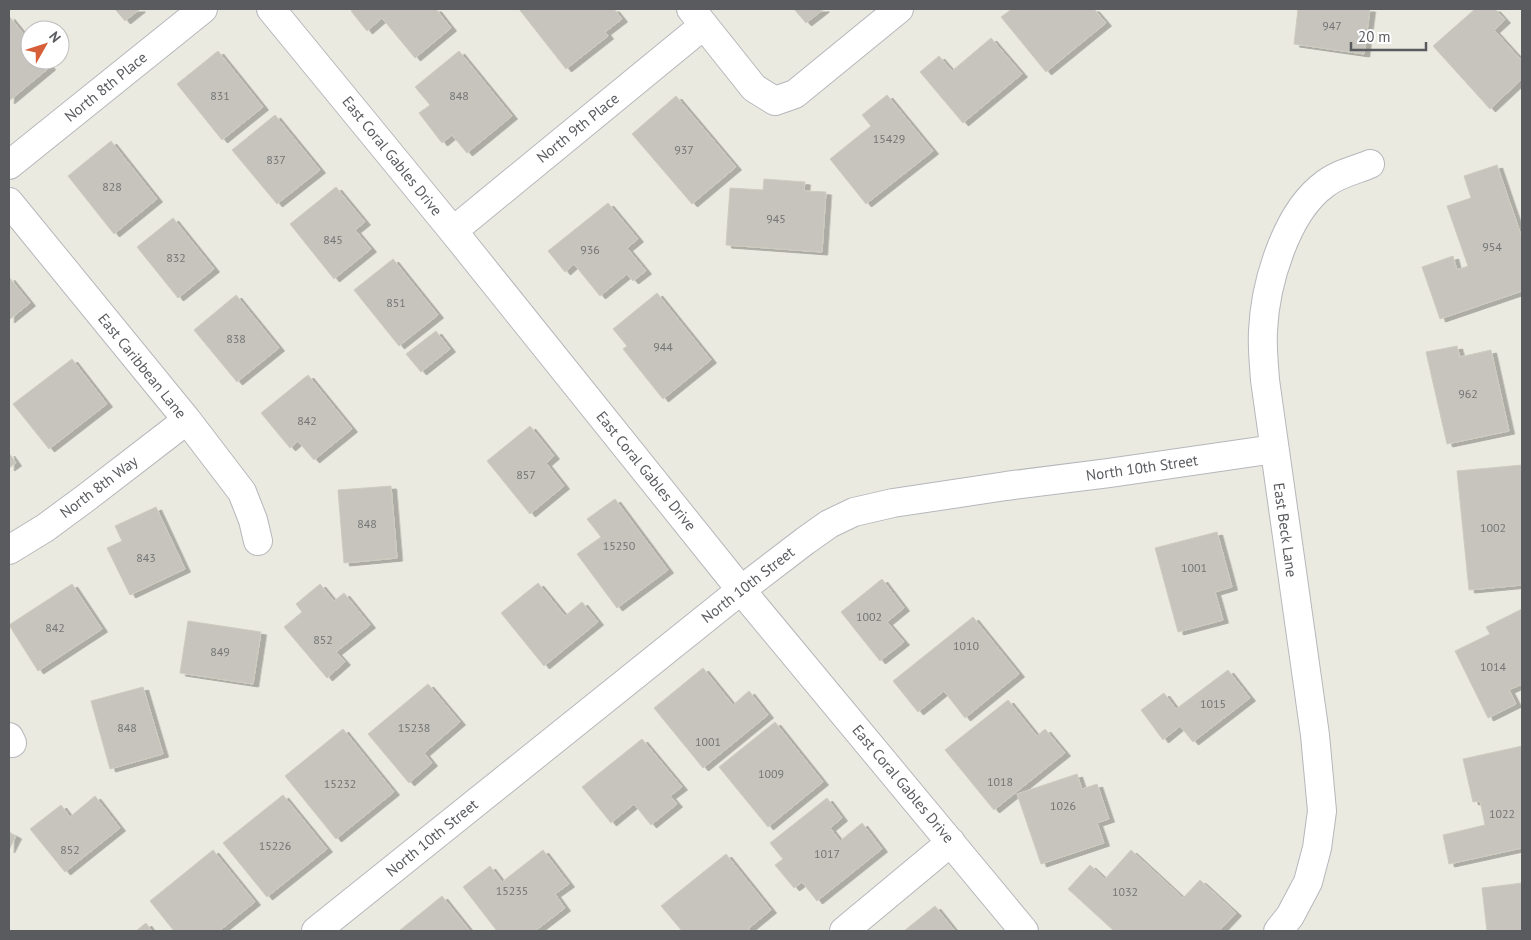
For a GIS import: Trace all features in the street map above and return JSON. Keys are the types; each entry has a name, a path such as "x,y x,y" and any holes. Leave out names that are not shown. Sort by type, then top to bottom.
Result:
{"street":[{"name":"North 8th Place","path":"9,165 203,9"},
{"name":"East Coral Gables Drive","path":"271,9 453,231 741,590 1024,931"},
{"path":"697,17 754,88 775,101 795,94 899,9"},
{"name":"North 9th Place","path":"453,231 697,17"},
{"name":"East Beck Lane","path":"1278,931 1290,916 1308,882 1318,848 1322,811 1315,736 1265,380 1262,331 1269,284 1284,239 1307,200 1325,183 1370,164"},
{"name":"East Caribbean Lane","path":"9,202 187,420 242,492 253,520 258,541"},
{"name":"North 8th Way","path":"9,550 45,528 187,420"},
{"name":"North 10th Street","path":"316,931 741,590 829,524 854,512 893,503 1274,449"},
{"path":"844,931 951,842"}],"building":[{"path":"115,9 140,9 125,21"},
{"path":"354,9 436,9 451,28 415,58 382,18 367,31 351,11"},
{"path":"519,9 614,9 622,19 605,32 608,36 566,69"},
{"path":"794,9 824,9 806,23"},
{"path":"1012,9 1094,9 1106,23 1046,72 1001,17"},
{"path":"1298,9 1370,9 1364,54 1294,44"},
{"path":"1475,9 1495,9 1505,20 1494,30 1522,61 1522,79 1490,109 1433,46"},
{"path":"9,16 20,30 20,70 46,70 9,101"},
{"path":"991,38 1022,74 963,123 920,72 939,56 952,71"},
{"path":"218,51 263,107 222,140 177,84"},
{"path":"459,51 512,116 467,153 452,135 442,143 419,113 430,105 415,87"},
{"path":"887,95 933,151 866,204 830,159 871,126 862,115"},
{"path":"676,96 736,167 692,204 632,134"},
{"path":"275,115 320,170 277,204 232,150"},
{"path":"111,141 157,199 114,234 68,176"},
{"path":"1497,165 1522,238 1522,291 1440,319 1422,267 1453,256 1457,270 1468,266 1447,206 1471,198 1464,176"},
{"path":"764,179 805,182 804,191 826,192 822,252 726,245 730,188 763,190"},
{"path":"336,187 365,222 355,230 371,249 334,279 290,224"},
{"path":"608,203 638,239 627,248 646,271 633,281 627,274 600,296 574,264 565,272 548,251"},
{"path":"173,218 214,269 178,298 137,247"},
{"path":"393,259 438,315 399,346 354,290"},
{"path":"9,277 30,303 9,320"},
{"path":"657,293 711,360 663,399 623,349 627,346 613,329"},
{"path":"236,295 279,348 237,382 194,330"},
{"path":"436,331 450,349 421,372 406,354"},
{"path":"1457,346 1460,357 1491,350 1509,431 1447,444 1426,352"},
{"path":"72,359 107,404 49,449 13,404"},
{"path":"308,375 352,429 314,460 298,441 290,448 261,413"},
{"path":"530,426 554,456 546,463 564,486 530,514 487,461"},
{"path":"9,453 16,463 9,468"},
{"path":"1522,465 1522,585 1469,590 1457,471"},
{"path":"391,486 397,558 344,563 338,490"},
{"path":"615,499 668,570 617,608 577,554 601,537 587,519"},
{"path":"156,507 185,569 130,595 107,548 122,541 115,526"},
{"path":"1217,532 1232,587 1215,592 1223,620 1178,632 1155,548"},
{"path":"882,579 904,608 887,622 904,642 880,661 841,612"},
{"path":"538,583 565,616 582,602 598,622 544,666 501,613"},
{"path":"72,584 102,629 38,671 9,625"},
{"path":"320,584 334,601 344,593 370,625 336,652 345,662 327,678 284,627 302,612 296,604"},
{"path":"1522,609 1522,684 1509,690 1516,704 1488,718 1455,651 1490,634 1486,627"},
{"path":"973,617 1019,674 965,718 944,691 918,712 893,681"},
{"path":"188,621 261,632 253,684 180,673"},
{"path":"703,668 733,705 749,691 768,715 703,768 654,708"},
{"path":"1228,670 1250,698 1193,742 1180,726 1163,740 1141,710 1164,693 1176,709"},
{"path":"428,684 460,722 424,753 432,763 409,783 368,734"},
{"path":"143,687 163,754 110,769 91,701"},
{"path":"1008,700 1037,736 1045,729 1065,753 994,810 945,750"},
{"path":"775,722 823,782 768,827 719,767"},
{"path":"343,729 394,792 336,839 285,776"},
{"path":"642,739 682,787 670,796 677,804 651,825 634,804 611,823 582,787"},
{"path":"1522,746 1522,848 1449,864 1443,835 1485,825 1480,801 1473,802 1463,759"},
{"path":"1077,774 1082,789 1097,784 1109,819 1097,823 1104,843 1041,864 1017,794"},
{"path":"283,795 327,849 267,897 223,843"},
{"path":"95,796 120,828 65,872 30,829 61,805 70,817"},
{"path":"827,798 842,818 830,828 840,841 862,823 882,849 817,901 802,882 794,888 775,865 783,859 770,843"},
{"path":"9,832 16,836 9,850"},
{"path":"213,850 255,902 219,931 174,931 150,901"},
{"path":"543,850 569,884 555,894 565,908 535,931 497,931 463,887 490,866 502,882"},
{"path":"1131,850 1183,898 1200,880 1236,913 1219,931 1114,931 1068,889 1090,865 1105,879"},
{"path":"726,854 771,910 748,929 751,931 682,931 661,906"},
{"path":"1522,883 1522,931 1487,931 1482,888"},
{"path":"442,896 470,931 399,931"},
{"path":"935,906 955,931 904,931"},
{"path":"146,923 152,931 136,931"}]}
